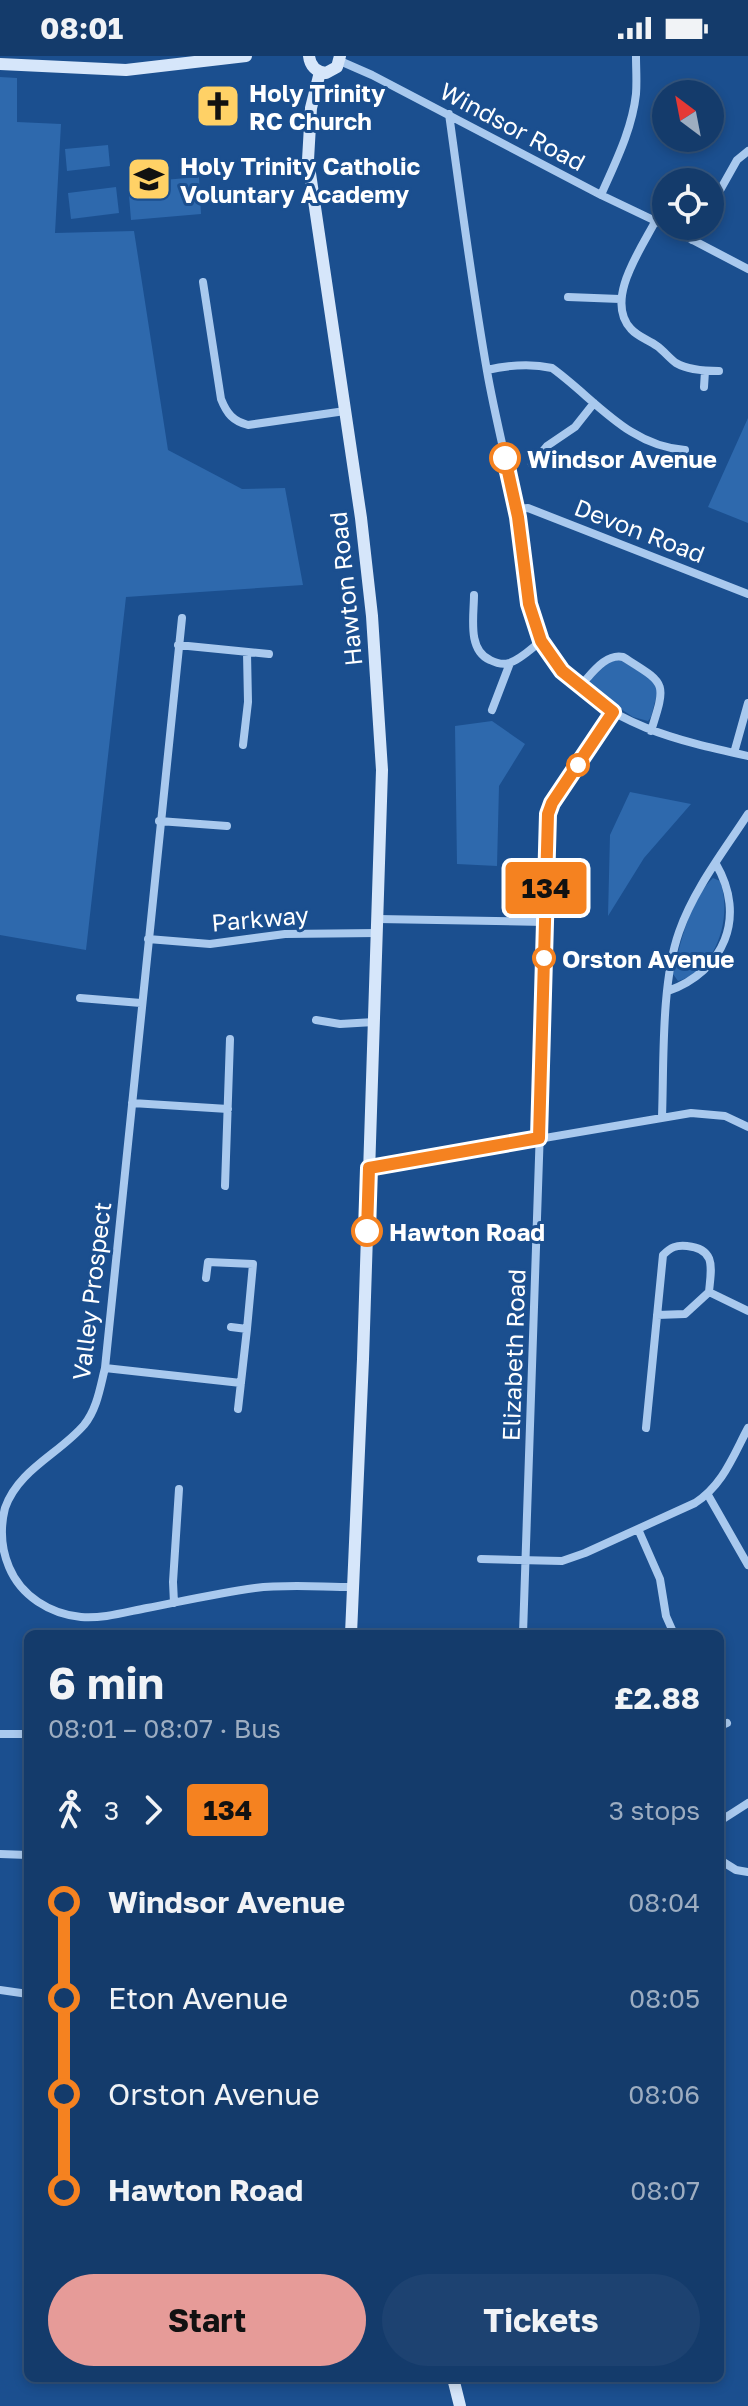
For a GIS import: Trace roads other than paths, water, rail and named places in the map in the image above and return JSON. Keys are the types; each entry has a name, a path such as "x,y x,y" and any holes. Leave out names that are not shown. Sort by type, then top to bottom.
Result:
{"street":[{"path":"0,64 126,70 246,56"},
{"path":"309,56 310,62 320,72 332,71 340,59"},
{"path":"601,195 632,116 636,94 636,56"},
{"name":"Windsor Road","path":"340,59 601,195 652,218"},
{"name":"Hawton Road","path":"320,72 311,108 308,160 368,578 382,770 351,1630"},
{"path":"449,114 487,370 516,509 529,604 541,641 562,671 613,712 651,731 748,756"},
{"path":"724,183 737,160 748,151"},
{"path":"652,228 625,281 620,299 626,323 677,363 705,371 719,371"},
{"name":"Windsor Road","path":"692,240 748,269"},
{"path":"203,282 221,399 227,413 237,422 248,425 345,411"},
{"path":"206,296 217,294"},
{"path":"568,297 620,299"},
{"path":"487,370 536,364 552,368 628,432 672,450 685,450"},
{"path":"704,387 705,371"},
{"path":"532,464 547,446 575,427 594,403"},
{"name":"Devon Road","path":"516,509 528,508 748,594"},
{"path":"474,595 474,637 478,650 486,659 500,664 510,663 541,641"},
{"name":"Valley Prospect","path":"182,618 105,1368 97,1400 86,1423 11,1492 1,1533 4,1556 12,1575 28,1596 52,1610 81,1617 122,1613 267,1587 353,1587"},
{"path":"178,645 269,654"},
{"path":"243,745 248,702 247,653"},
{"path":"579,687 608,658 623,657 660,683 661,694 651,731"},
{"path":"492,710 510,663"},
{"path":"734,753 748,703"},
{"name":"Elizabeth Road","path":"523,1630 548,814 552,803 613,712"},
{"path":"662,1117 668,991 674,949 701,887 748,814"},
{"path":"159,821 227,826"},
{"path":"668,991 689,982 708,967 719,953 727,933 729,895 726,881 716,864"},
{"path":"377,926 545,922"},
{"name":"Parkway","path":"148,939 210,944 377,926"},
{"path":"80,998 141,1003"},
{"path":"316,1020 340,1024 374,1022"},
{"path":"225,1186 230,1039"},
{"path":"132,1103 228,1109"},
{"path":"369,1168 662,1117 704,1113 725,1116 748,1127"},
{"path":"646,1428 657,1315 663,1255 676,1245 699,1247 711,1263 709,1292 685,1314 657,1315"},
{"path":"206,1278 208,1262 253,1264 238,1409"},
{"path":"709,1292 748,1311"},
{"path":"231,1327 247,1329"},
{"path":"105,1368 241,1383"},
{"path":"481,1559 562,1561 695,1503 708,1495 721,1480 748,1428"},
{"path":"174,1603 179,1489"},
{"path":"708,1495 748,1565"},
{"path":"638,1529 660,1579 666,1616 672,1630"},
{"path":"0,1734 24,1734"},
{"path":"724,1818 748,1803"},
{"path":"0,1854 24,1855"},
{"path":"724,1862 736,1870 748,1872"},
{"path":"0,1990 24,1993"},
{"path":"454,2382 460,2406"}],"place":[{"name":"Holy Trinity RC Church","path":"218,106"},
{"name":"Holy Trinity Catholic Voluntary Academy","path":"149,179"},
{"name":"Windsor Avenue","path":"505,458"},
{"name":"Orston Avenue","path":"544,958"},
{"name":"Hawton Road","path":"367,1231"}]}
